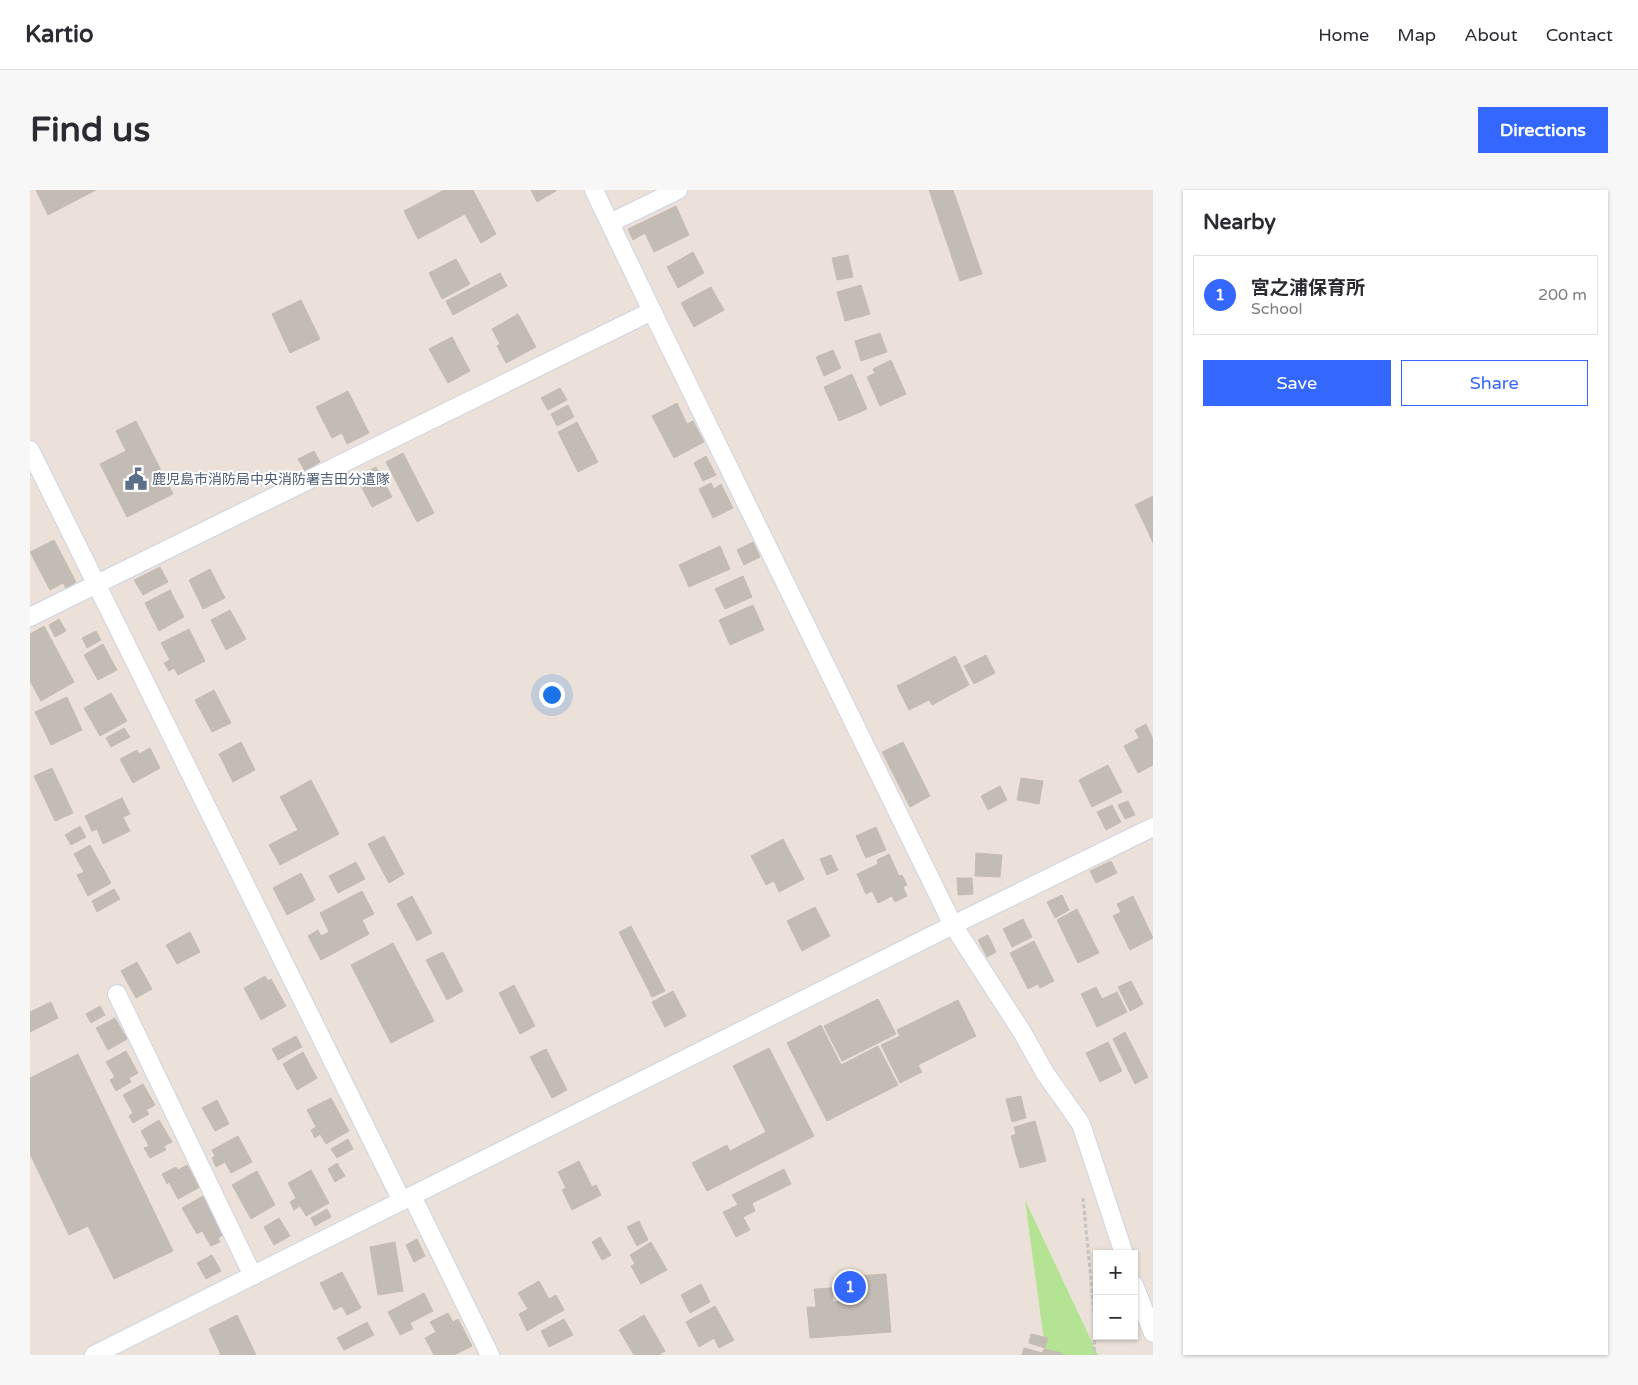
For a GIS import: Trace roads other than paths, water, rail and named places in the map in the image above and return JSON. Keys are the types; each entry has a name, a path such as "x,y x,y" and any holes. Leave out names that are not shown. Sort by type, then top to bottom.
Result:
{"street":[{"path":"594,190 953,925 1022,1032 1045,1073 1081,1124 1123,1250"},
{"path":"610,222 678,190"},
{"path":"30,617 652,311"},
{"path":"30,450 407,1199 490,1355"},
{"path":"94,1355 953,925 1153,827"},
{"path":"117,994 253,1276"},
{"path":"1138,1295 1153,1333"}],"place":[{"name":"鹿児島市消防局中央消防署吉田分遣隊","path":"136,479"},
{"name":"宮之浦保育所","path":"850,1287"}]}
